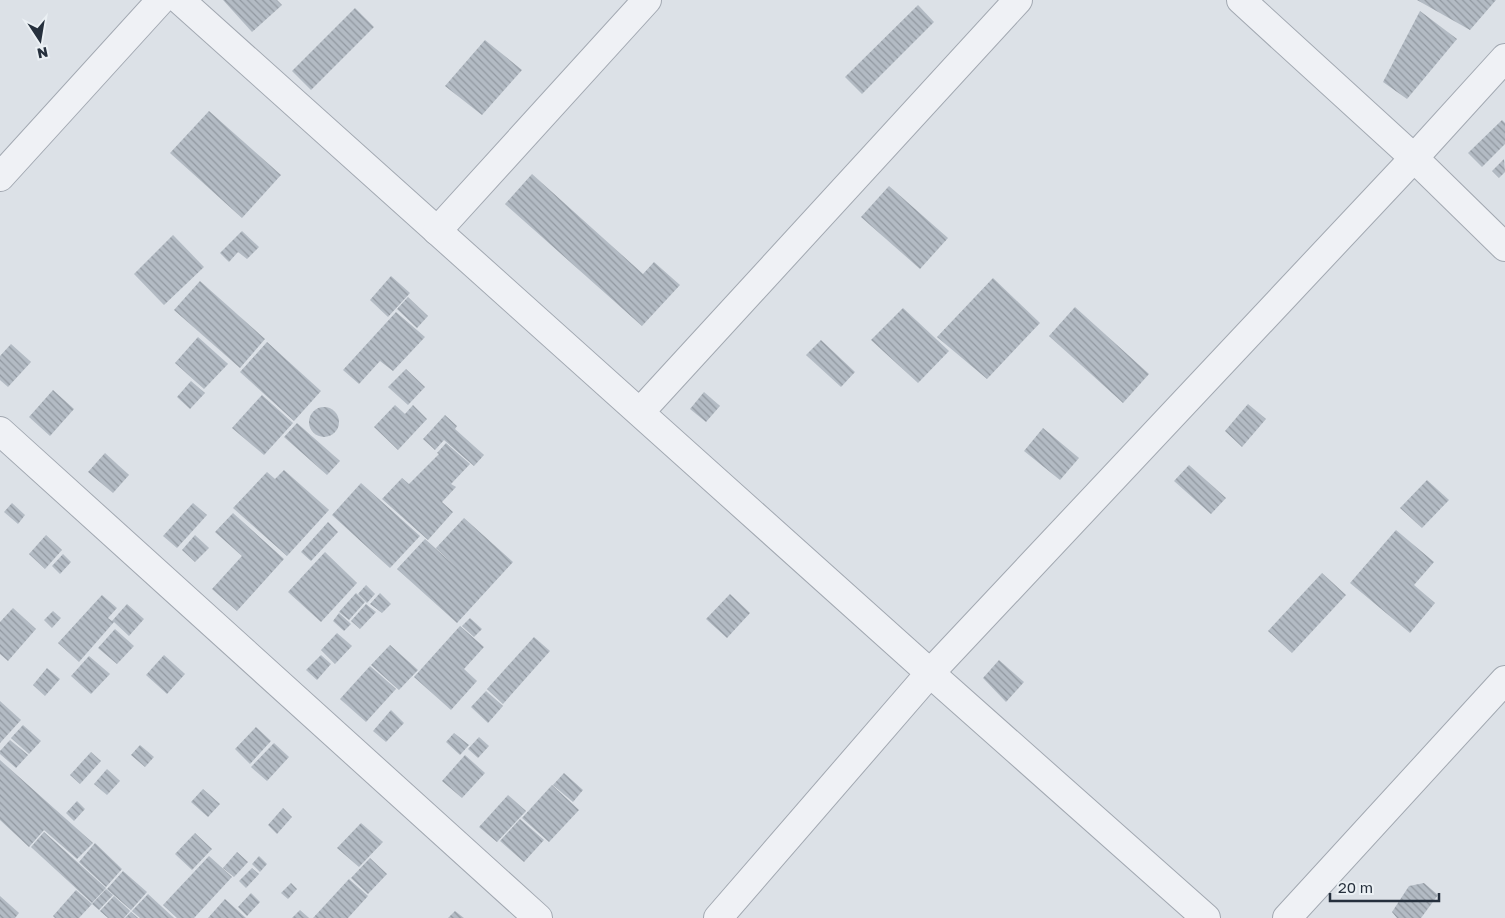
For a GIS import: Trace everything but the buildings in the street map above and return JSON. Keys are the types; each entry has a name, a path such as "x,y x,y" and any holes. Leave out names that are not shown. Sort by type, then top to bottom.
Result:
{"street":[{"path":"0,177 161,0"},
{"path":"180,0 1206,918"},
{"path":"438,231 648,0"},
{"path":"640,412 1018,0"},
{"path":"1241,0 1414,158 1505,247"},
{"path":"718,918 930,673 1414,158 1505,58"},
{"path":"0,431 538,918"},
{"path":"1287,918 1505,680"}]}
